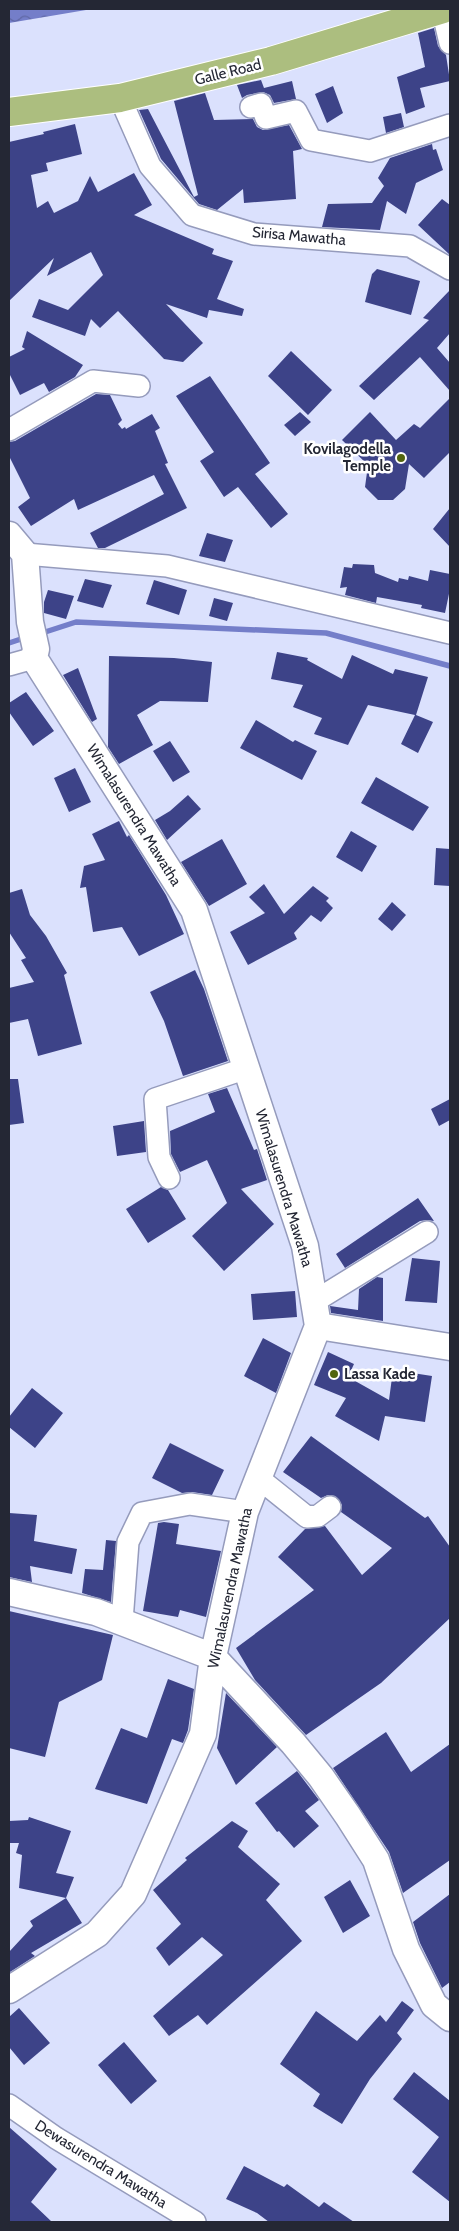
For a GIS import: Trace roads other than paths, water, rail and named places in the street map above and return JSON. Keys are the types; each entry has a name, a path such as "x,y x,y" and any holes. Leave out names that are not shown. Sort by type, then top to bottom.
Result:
{"highway":[{"name":"Galle Road","path":"9,112 120,98 271,61 443,9"}],"street":[{"path":"443,9 450,43"},
{"name":"Sirisa Mawatha","path":"120,98 150,166 192,215 254,234 410,246 450,269"},
{"path":"251,107 261,104 266,118 296,111 311,140 370,151 450,125"},
{"path":"9,430 93,381 139,386"},
{"path":"17,544 167,566 450,633"},
{"name":"Wimalasurendra Mawatha","path":"9,1990 97,1934 133,1894 203,1734 213,1656 245,1512 257,1477 318,1326 305,1246 194,910 35,653 17,544"},
{"path":"9,665 35,653"},
{"path":"169,1178 159,1157 155,1099 247,1068"},
{"path":"315,1301 427,1232"},
{"path":"318,1326 450,1347"},
{"path":"257,1477 307,1517 318,1516 330,1507"},
{"path":"122,1621 128,1542 142,1513 190,1504 245,1512"},
{"path":"9,1592 96,1612 213,1656 321,1776 348,1816 376,1860 406,1949 434,2005 450,2018"},
{"name":"Dewasurendra Mawatha","path":"9,2105 56,2138 195,2222"}],"water":[{"path":"9,9 92,9 9,23"}],"waterway":[{"path":"39,634 76,622 326,633 450,666"},
{"path":"9,643 27,637"}],"place":[{"name":"Kovilagodella Temple","path":"401,458"},
{"name":"Lassa Kade","path":"334,1374"}]}
